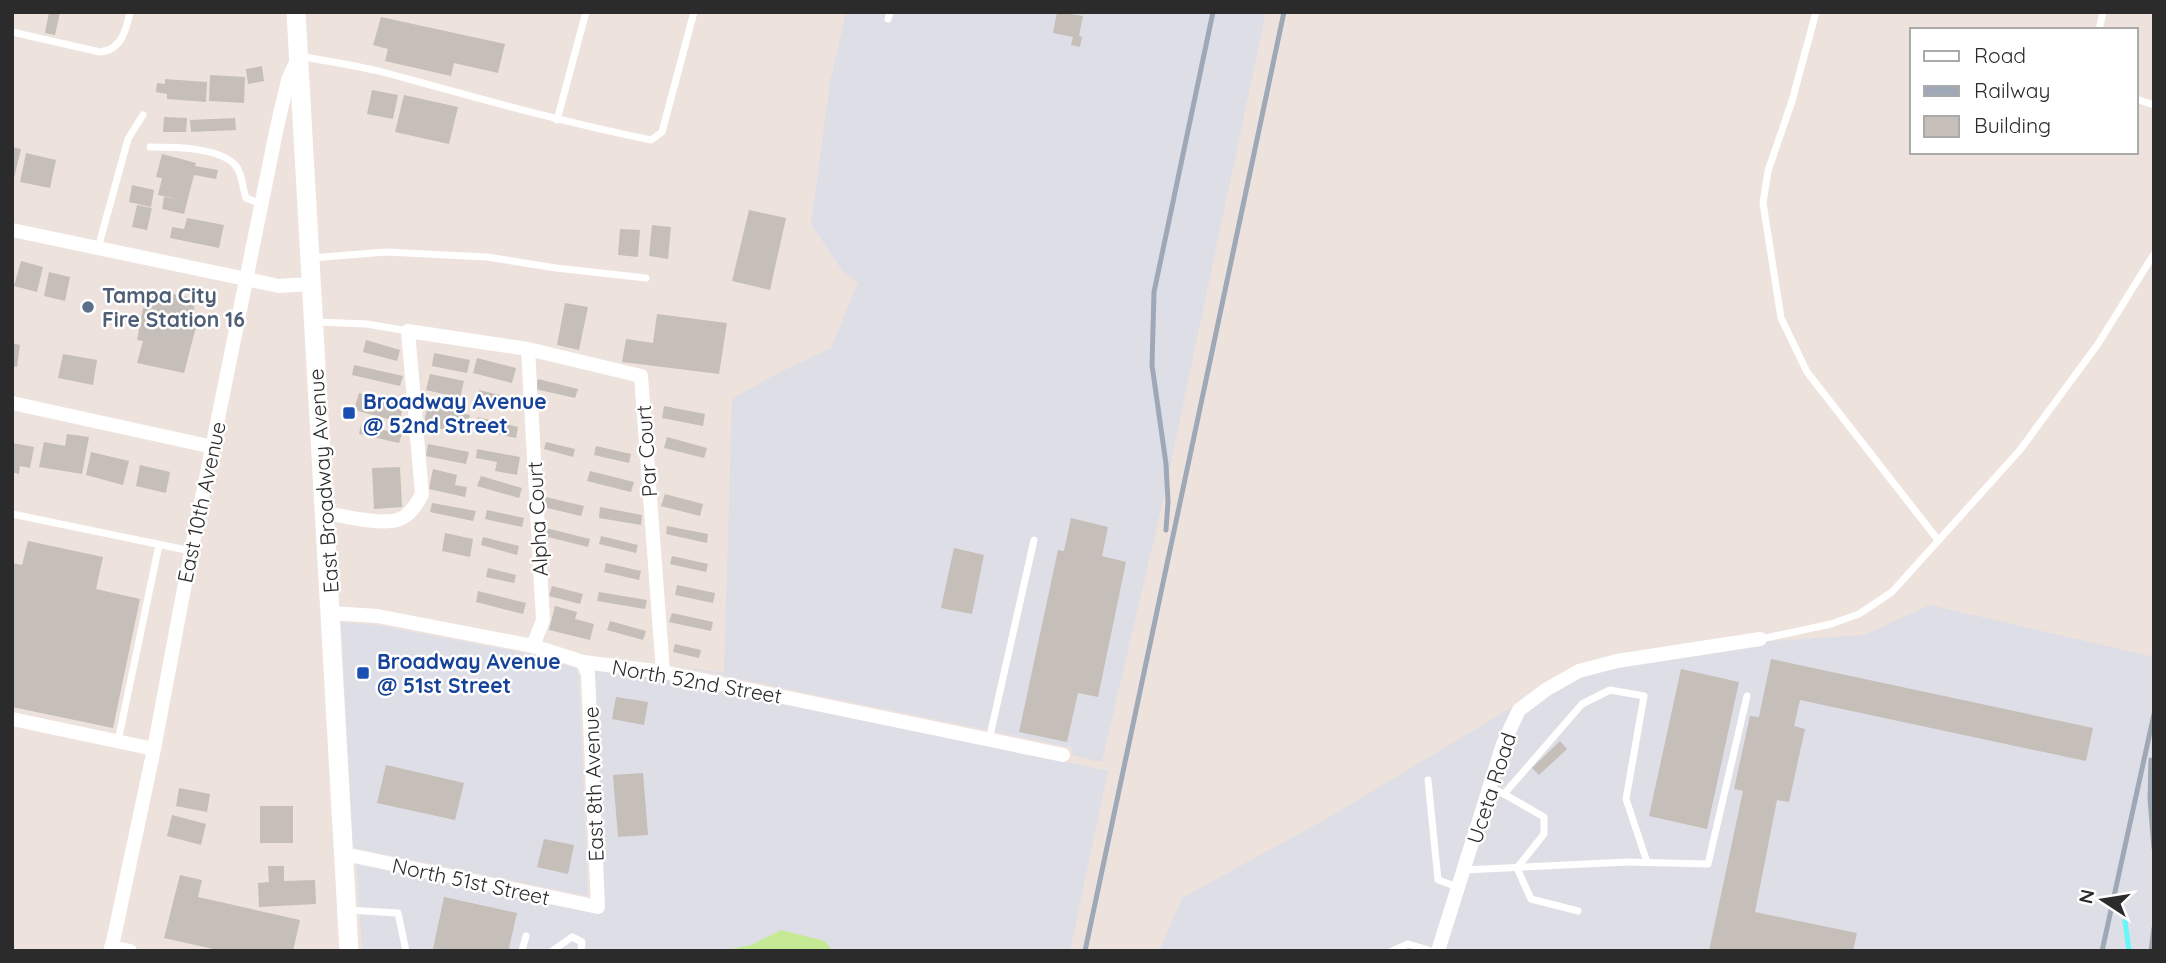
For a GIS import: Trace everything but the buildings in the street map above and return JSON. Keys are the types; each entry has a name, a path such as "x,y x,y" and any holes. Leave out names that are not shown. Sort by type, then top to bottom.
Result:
{"street":[{"name":"East Broadway Avenue","path":"296,12 349,951"},
{"name":"East 10th Avenue","path":"111,949 261,205 288,80 300,56"},
{"path":"12,230 279,286 311,284"},
{"path":"325,513 384,521 400,519 415,508 422,494 408,331"},
{"name":"Par Court","path":"408,331 528,349 641,376 663,672"},
{"name":"Alpha Court","path":"528,349 543,620 533,646"},
{"path":"12,403 213,447"},
{"name":"North 52nd Street","path":"332,613 377,616 533,646 583,662 663,672 1063,755"},
{"name":"Uceta Road","path":"1438,951 1503,744 1518,710 1579,671 1617,661 1760,639"},
{"name":"East 8th Avenue","path":"583,662 588,674 598,907"},
{"path":"12,719 153,748"},
{"name":"North 51st Street","path":"344,854 598,907"},
{"path":"111,949 130,951"}],"lane":[{"path":"12,32 100,52 109,51 124,36 130,12"},
{"path":"557,120 586,12"},
{"path":"300,56 390,74 557,120 651,140 662,132 694,12"},
{"path":"1816,12 1792,101 1768,170 1763,203 1782,318 1807,372 1938,540"},
{"path":"98,248 128,139 143,115"},
{"path":"150,147 178,147 212,153 227,159 237,167 246,198 261,205"},
{"path":"310,258 386,252 487,257 646,278"},
{"path":"1760,639 1830,624 1859,614 1892,592 2020,450 2098,344 2154,254"},
{"path":"313,322 367,324 408,331"},
{"path":"12,514 191,551"},
{"path":"989,740 1034,540"},
{"path":"118,741 159,545"},
{"path":"1504,794 1582,704 1610,690 1644,696 1626,799 1647,862"},
{"path":"1464,870 1647,862 1708,864 1747,696"},
{"path":"1428,780 1438,880 1458,887"},
{"path":"1489,788 1544,817 1544,834 1517,868"},
{"path":"1517,868 1531,899 1578,911"},
{"path":"347,910 398,913 406,951"},
{"path":"522,951 526,936"},
{"path":"552,951 572,936 582,942 581,951"},
{"path":"1392,951 1408,944 1432,951"}],"shaded area":[{"path":"846,12 1266,12 1161,509 1102,762 1072,755 1073,748 672,665 724,673 732,399 831,348 858,283 843,272 811,224 830,82"},
{"path":"1930,605 2154,657 2154,951 1159,951 1182,898 1333,815 1562,677 1684,647 1864,635"},
{"path":"341,622 376,625 530,654 576,668 579,675 588,896 353,848"},
{"path":"593,657 1108,771 1070,951 362,951 356,857 599,908"}],"green space":[{"path":"781,930 825,941 832,951 721,951 751,945"}],"waterway":[{"path":"2125,921 2129,951"}],"railway":[{"path":"1166,530 1166,464 1152,365 1154,292 1213,12"},
{"path":"1085,951 1284,12"},
{"path":"2102,951 2154,714"},
{"path":"2151,760 2150,799 2154,848"},
{"path":"2151,951 2154,928"}],"place":[{"name":"Tampa City Fire Station 16","path":"88,307"},
{"name":"Broadway Avenue @ 52nd Street","path":"349,413"},
{"name":"Broadway Avenue @ 51st Street","path":"363,673"}]}
